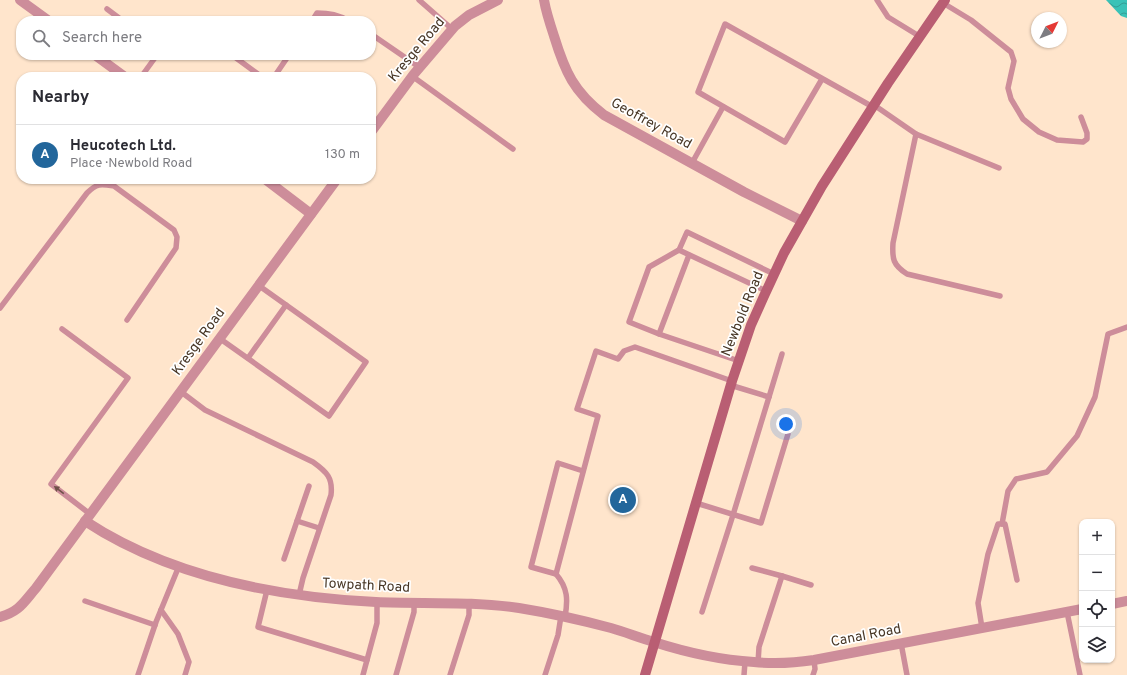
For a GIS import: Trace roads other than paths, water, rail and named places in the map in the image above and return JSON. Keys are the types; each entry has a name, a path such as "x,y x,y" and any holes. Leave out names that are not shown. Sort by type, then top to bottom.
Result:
{"main road":[{"name":"Newbold Road","path":"645,675 731,383 751,325 766,291 822,186 919,36 944,2"}],"street":[{"path":"20,0 42,16"},
{"name":"Kresge Road","path":"376,125 419,67 452,29 469,15 498,0"},
{"name":"Geoffrey Road","path":"544,0 561,59 567,72 583,96 604,115 744,192 802,221"},
{"path":"102,60 118,72"},
{"path":"271,184 311,214"},
{"name":"Kresge Road","path":"0,617 19,609 333,184"},
{"name":"Towpath Road","path":"87,518 114,539 135,550 179,566 235,583 299,595 377,602 470,603 518,608 611,628 655,643"},
{"path":"1115,603 1127,601"},
{"name":"Canal Road","path":"655,643 745,662 794,663 1079,610"}],"lane":[{"path":"419,0 452,29"},
{"path":"877,0 888,17 919,36"},
{"path":"881,6 885,0"},
{"path":"944,2 971,20 1011,52 1014,61 1008,88 1011,99 1024,119 1039,132 1057,140 1083,142 1087,139 1087,133 1081,117"},
{"path":"107,9 116,16"},
{"path":"316,16 317,14 325,13 333,13 339,16"},
{"path":"822,79 785,142 698,92 725,24 873,106 916,134 999,168"},
{"path":"376,37 419,67"},
{"path":"145,72 153,60"},
{"path":"239,60 255,72"},
{"path":"277,72 286,60"},
{"path":"412,76 513,149"},
{"path":"692,163 723,107"},
{"path":"916,134 893,243 892,253 894,262 907,274 1000,296"},
{"path":"0,308 87,193 94,187 102,184 114,186 174,230 177,237 176,248 127,320"},
{"path":"739,362 629,322 649,267 679,250 687,232 774,274"},
{"path":"679,250 766,291"},
{"path":"659,334 689,255"},
{"path":"219,338 329,416 366,362 258,285"},
{"path":"248,358 286,305"},
{"path":"1002,524 1008,491 1016,479 1047,472 1077,436 1095,397 1108,334 1127,327"},
{"path":"62,329 128,378 51,484 87,518"},
{"path":"556,574 598,416 577,410 596,351 618,359 624,351 635,347 769,398"},
{"path":"702,612 782,354"},
{"path":"180,391 205,410 313,462 326,472 332,484 332,489 303,578 299,595"},
{"path":"696,503 761,524 788,434"},
{"path":"545,675 567,607 566,593 563,583 556,574 531,567 558,463 583,471"},
{"path":"284,559 309,486"},
{"path":"297,521 320,528"},
{"path":"982,628 978,603 988,554 998,524 1002,524"},
{"path":"1002,524 1005,524 1017,580"},
{"path":"138,675 154,625 179,566"},
{"path":"752,568 811,585"},
{"path":"758,663 759,647 782,576"},
{"path":"267,590 258,628 367,660"},
{"path":"86,601 154,625"},
{"path":"363,675 377,623 377,602"},
{"path":"396,675 414,612 414,603"},
{"path":"450,675 470,615 470,603"},
{"path":"161,610 178,634 189,662 185,675"},
{"path":"1068,612 1080,675"},
{"path":"901,643 907,675"},
{"path":"813,675 815,669 814,660"},
{"path":"744,675 745,662"}],"water":[{"path":"1106,0 1127,0 1127,18 1121,16"}],"place":[{"name":"Heucotech Ltd.","path":"623,500"}]}
